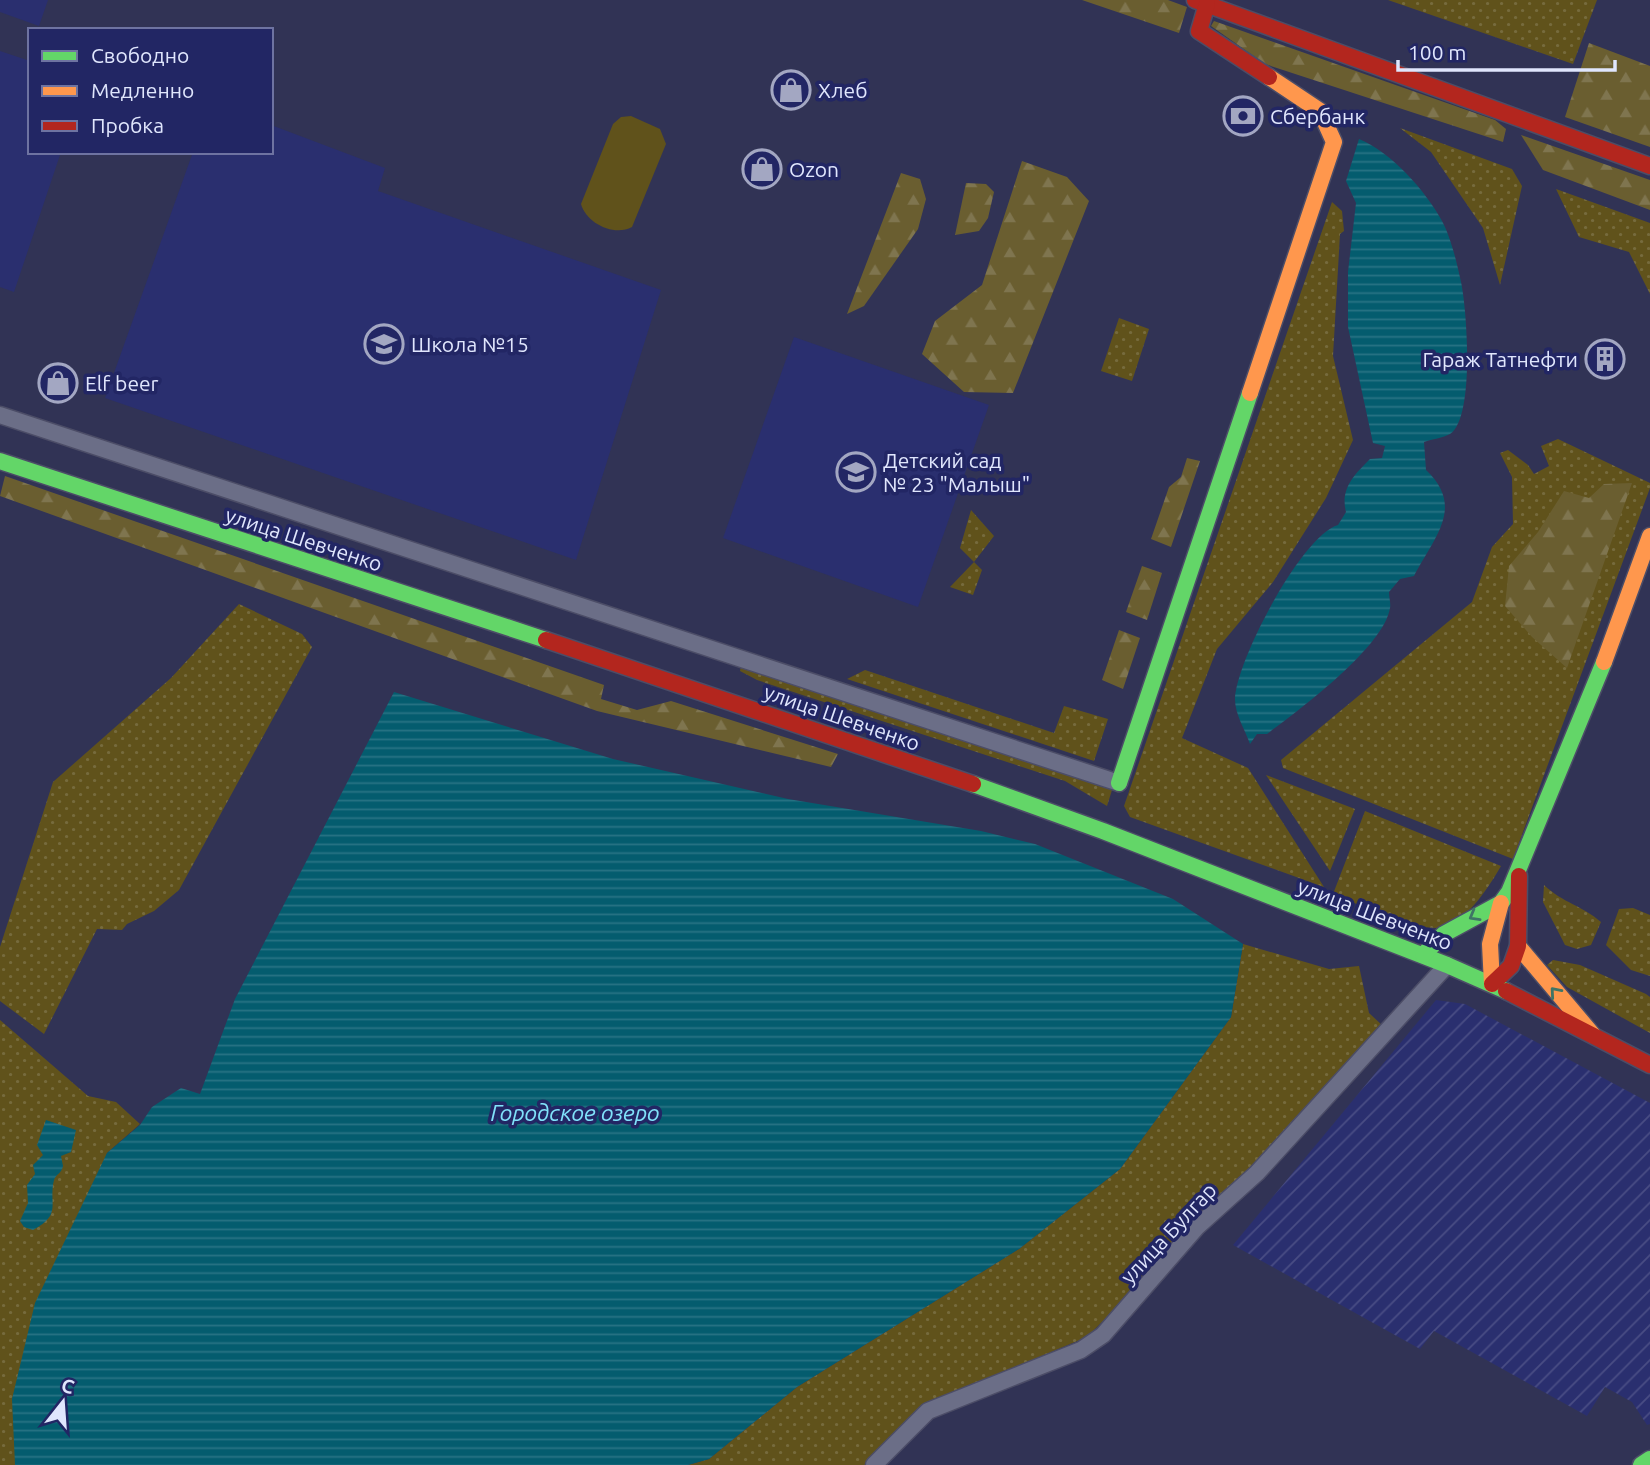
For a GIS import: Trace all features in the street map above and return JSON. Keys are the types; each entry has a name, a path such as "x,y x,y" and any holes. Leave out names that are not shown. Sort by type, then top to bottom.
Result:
{"main road":[{"path":"1119,783 1334,142 1320,111 1199,31 1201,2 1650,166"},
{"name":"улица Шевченко","path":"0,461 860,744 1103,831 1492,984 1650,1065"},
{"path":"1492,984 1490,944 1501,903 1519,873 1590,701 1650,536"},
{"path":"1492,984 1511,966 1518,946 1519,873"},
{"path":"1423,955 1444,934 1501,903"},
{"path":"1518,946 1595,1037"},
{"path":"1641,1465 1650,1459"}],"street":[{"path":"0,415 1119,783"},
{"name":"улица Булгар","path":"874,1465 928,1411 1081,1350 1103,1335 1197,1227 1257,1172 1447,965"}],"shaded area":[{"path":"0,0 48,0 39,26 0,12"},
{"path":"1388,0 1597,0 1573,64"},
{"path":"0,51 28,60 28,154 60,154 14,292 0,287"},
{"path":"631,116 660,129 666,144 632,227 625,230 609,229 589,217 581,204 613,124 621,117"},
{"name":"Школа №15","path":"273,126 385,168 378,191 661,290 576,560 105,398 192,154 273,154"},
{"path":"1400,128 1512,169 1522,186 1500,285 1483,228 1431,152"},
{"path":"1556,189 1650,223 1650,294 1629,252 1579,237"},
{"path":"1332,202 1342,211 1344,231 1340,234 1333,356 1353,440 1326,498 1273,582 1217,649 1182,738 1248,768 1324,887 1130,817 1124,806"},
{"path":"1119,318 1149,329 1132,381 1101,371"},
{"name":"Детский сад № 23 \"Малыш\"","path":"794,337 989,405 918,607 723,538"},
{"path":"1558,439 1650,483 1650,488 1513,859 1283,768 1281,760 1472,602 1492,547 1513,524 1512,477 1500,453 1508,450 1528,465 1534,474 1549,466 1541,446"},
{"path":"971,510 994,536 974,562 960,548"},
{"path":"974,562 982,570 973,595 950,587"},
{"path":"239,604 302,634 312,647 179,890 154,911 127,924 122,930 97,929 44,1034 0,1001 0,947 53,782 171,678"},
{"path":"741,666 1112,790 1107,806 1065,781 757,680 740,671"},
{"path":"865,670 1054,733 1064,706 1108,719 1094,761 847,679"},
{"path":"1266,775 1355,809 1330,871"},
{"path":"1365,811 1501,866 1471,909 1447,926 1422,927 1374,911 1333,894"},
{"path":"1544,885 1601,922 1591,945 1577,949 1565,945 1543,902"},
{"path":"1633,908 1650,915 1650,976 1631,970 1606,945 1619,909"},
{"path":"1243,944 1329,969 1359,966 1369,1013 1383,1026 1267,1157 1087,1337 929,1403 867,1465 688,1465 709,1459 797,1387 1019,1249 1120,1169 1231,1017"},
{"path":"1553,960 1580,965 1650,997 1650,1033 1567,987 1547,965"},
{"path":"1436,1000 1465,1004 1650,1103 1650,1424 1647,1425 1632,1402 1605,1387 1587,1416 1434,1331 1420,1349 1233,1245"},
{"path":"0,1020 88,1096 116,1102 140,1124 107,1153 15,1446 15,1465 0,1465"}],"green space":[{"path":"1082,0 1168,0 1187,7 1179,33"},
{"path":"1214,21 1495,120 1506,129 1503,142 1265,64 1211,26"},
{"path":"1589,43 1650,66 1650,147 1565,117"},
{"path":"1521,135 1650,180 1650,210 1543,170"},
{"path":"1022,161 1067,177 1089,201 1013,393 964,392 922,354 935,321 982,285"},
{"path":"901,173 920,179 926,199 918,229 864,306 847,314"},
{"path":"966,183 986,184 994,192 988,218 979,231 955,235"},
{"path":"1187,458 1200,461 1171,547 1151,539 1169,487 1181,477"},
{"path":"5,476 604,685 601,699 637,710 671,701 838,754 831,767 597,711 0,496"},
{"path":"1632,483 1567,668 1532,637 1505,606 1509,566 1538,532 1564,491 1589,498 1604,484"},
{"path":"1142,566 1162,573 1147,620 1126,612"},
{"path":"1119,630 1140,638 1123,689 1102,680"}],"water":[{"path":"1359,139 1395,162 1426,197 1445,228 1458,267 1467,338 1463,407 1458,424 1450,434 1424,442 1426,470 1438,484 1444,497 1445,509 1437,535 1414,576 1400,579 1389,592 1390,608 1373,641 1318,694 1267,734 1257,734 1250,744 1235,705 1238,681 1246,657 1273,601 1290,574 1323,534 1338,525 1346,512 1345,496 1350,483 1370,459 1382,458 1385,446 1373,443 1348,327 1348,272 1356,203 1346,181"},
{"name":"Городское озеро","path":"394,692 613,759 788,799 981,831 1035,844 1173,899 1243,944 1231,1017 1120,1169 1019,1249 797,1387 709,1459 688,1465 15,1465 12,1399 35,1303 107,1153 140,1125 152,1107 181,1088 200,1094 235,999"},
{"path":"46,1120 76,1130 71,1152 61,1156 63,1166 54,1180 51,1213 48,1219 33,1230 24,1227 20,1221 28,1203 27,1185 35,1174 33,1165 43,1155 37,1145"}],"traffic: fast":[{"path":"1119,783 1250,393"},
{"path":"0,461 546,640"},
{"path":"1423,955 1444,934 1501,903 1509,892 1604,662"},
{"path":"973,784 1103,831 1447,965 1506,991"},
{"path":"1641,1465 1650,1459"}],"traffic: slow":[{"path":"1250,393 1334,142 1320,111 1269,77"},
{"path":"1604,662 1650,536"},
{"path":"1492,984 1490,944 1501,903"},
{"path":"1518,946 1593,1035"}],"traffic: jam":[{"path":"1195,0 1650,166"},
{"path":"1207,4 1199,31 1269,77"},
{"path":"546,640 973,784"},
{"path":"1492,984 1511,966 1518,946 1519,876"},
{"path":"1506,991 1650,1065"}],"place":[{"name":"Хлеб","path":"791,90"},
{"name":"Сбербанк","path":"1243,116"},
{"name":"Ozon","path":"762,169"},
{"name":"Школа №15","path":"384,344"},
{"name":"Гараж Татнефти","path":"1605,359"},
{"name":"Elf beer","path":"58,383"},
{"name":"Детский сад № 23 \"Малыш\"","path":"856,472"}]}
